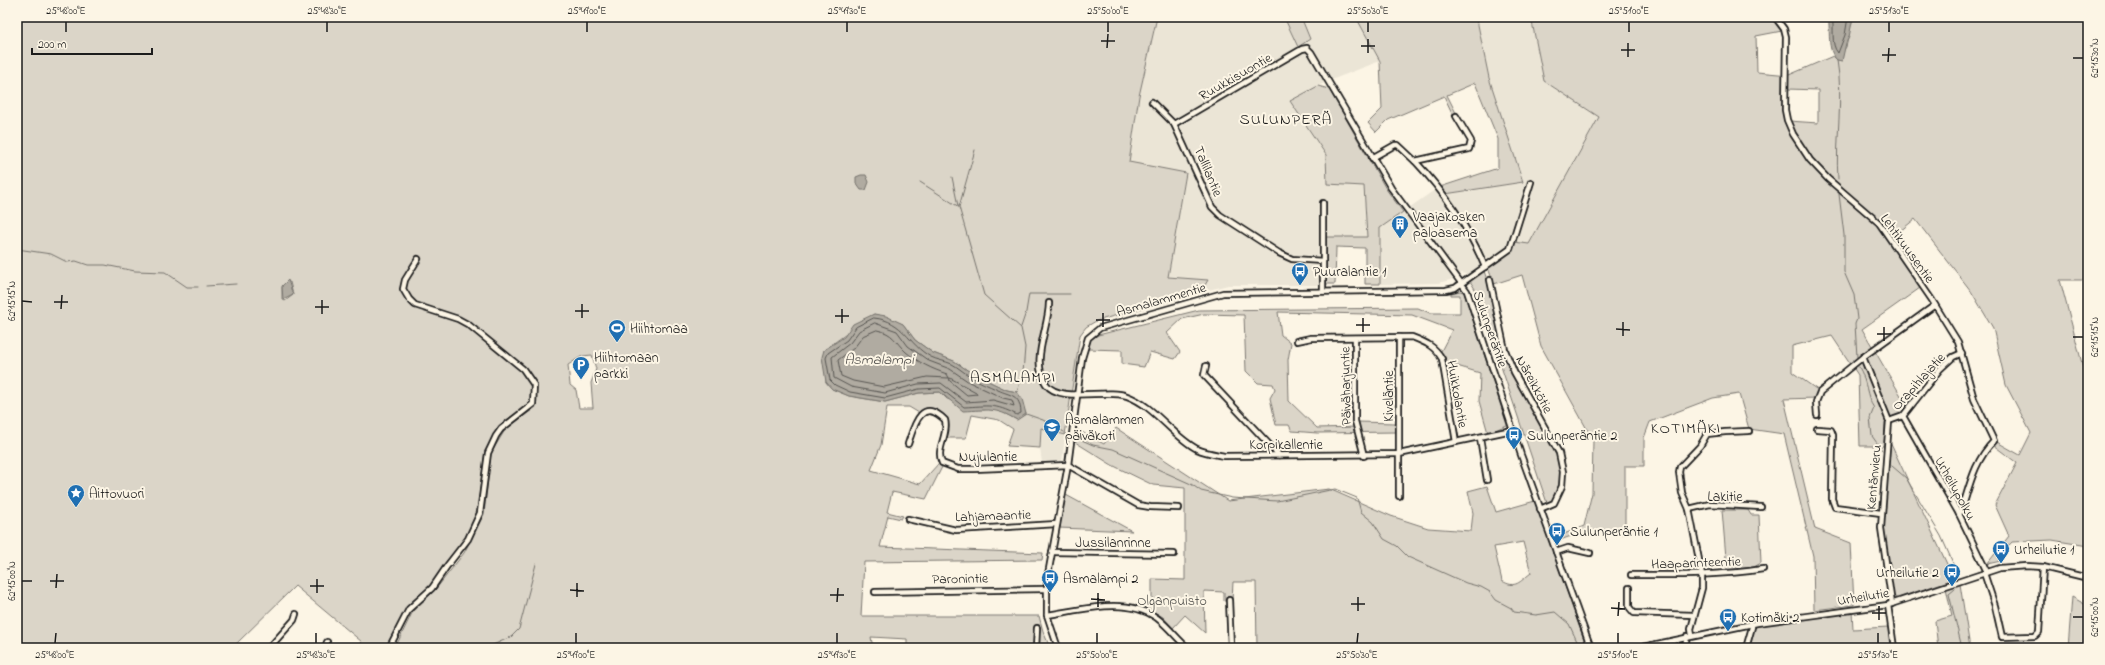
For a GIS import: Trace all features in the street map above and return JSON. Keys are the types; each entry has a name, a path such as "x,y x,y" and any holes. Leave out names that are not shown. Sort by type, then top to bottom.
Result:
{"street":[{"name":"Lehtikuusentie","path":"1776,17 1782,25 1786,37 1785,110 1787,120 1793,134 1810,160 1828,179 1879,222 1935,305 1952,332 1962,353 1974,398 1994,441 1983,455 1970,477 1962,509 1959,514"},
{"name":"Ruukkisuontie","path":"1174,124 1307,48"},
{"name":"Sulunperäntie","path":"1307,48 1311,52 1391,188 1467,291 1512,430 1591,648"},
{"name":"Tallilantie","path":"1152,102 1174,124 1212,207 1220,214 1279,253 1292,259 1323,261"},
{"path":"1415,161 1469,149 1471,141 1456,116"},
{"path":"1372,158 1395,145 1398,145 1415,161 1429,176 1453,209 1475,243 1485,267"},
{"name":"Asmalammentie","path":"1058,648 1047,615 1046,589 1068,465 1077,394 1086,344 1091,334 1100,328 1223,293 1446,290 1462,283 1510,249 1531,182"},
{"path":"1323,203 1323,291"},
{"path":"389,648 409,609 432,588 468,540 480,513 488,453 496,436 501,429 534,404 534,385 523,369 470,325 458,319 415,305 409,299 403,289 405,280 418,259"},
{"name":"Näreikkötie","path":"1490,280 1506,350 1514,372 1559,453 1562,472 1562,486 1554,503 1540,508"},
{"path":"1049,304 1040,359 1043,378 1049,376"},
{"path":"1817,415 1816,402 1820,392 1863,357 1935,305"},
{"name":"Kiveläntie","path":"1399,337 1399,496"},
{"name":"Huikkolantie","path":"1297,341 1311,338 1412,337 1427,342 1438,351 1442,359 1456,442"},
{"name":"Päiväharjuntie","path":"1355,338 1355,421 1364,456"},
{"name":"Orapihlajatie","path":"1889,421 1903,416 1909,405 1940,369 1953,357 1962,353"},
{"name":"Kentänvieru","path":"1863,357 1889,421 1881,513 1882,545 1894,648"},
{"path":"1206,366 1204,375 1279,455"},
{"name":"Korpikallentie","path":"1043,378 1050,389 1077,394 1110,393 1125,395 1139,401 1196,449 1209,454 1224,456 1364,456 1399,454 1512,430"},
{"name":"Nujulantie","path":"908,444 917,417 921,414 929,412 938,414 945,420 946,431 940,454 942,463 946,466 958,469 974,469 1068,465"},
{"name":"Urheilupolku","path":"1903,416 1959,514 1986,572 2002,637 2035,636 2039,632 2043,567"},
{"path":"1817,429 1831,430 1833,434 1832,499 1835,507 1881,513"},
{"path":"1685,648 1690,636 1694,615 1702,588 1702,576 1689,509 1682,494 1679,480 1680,467 1700,446 1706,434 1749,432"},
{"path":"1480,438 1487,480"},
{"path":"1068,465 1138,505 1179,508"},
{"name":"Lakitie","path":"1689,509 1710,504 1761,508"},
{"name":"Lahjamaantie","path":"908,519 956,530 1057,524"},
{"path":"1556,552 1568,548 1590,553"},
{"name":"Jussilanrinne","path":"1052,552 1174,554"},
{"name":"Urheilutie","path":"1638,648 1751,624 1890,604 1986,572 2012,566 2043,567 2065,570 2088,578"},
{"name":"Haaparinteentie","path":"1631,574 1702,576 1732,574 1762,569"},
{"path":"1629,588 1629,607 1634,613 1694,615"},
{"name":"Paronintie","path":"875,592 1046,589"},
{"path":"1229,600 1231,648"},
{"path":"1047,615 1099,607 1132,607 1157,618 1188,648"},
{"path":"269,648 294,620 296,614"},
{"path":"1746,648 1752,627 1751,624"},
{"path":"1036,648 1037,628"},
{"path":"325,648 327,642"}],"shaded area":[{"path":"1157,17 1284,17 1298,47 1310,39 1301,17 1356,17 1380,61 1326,82 1290,101 1326,156 1327,184 1364,186 1367,238 1321,238 1320,285 1228,285 1186,296 1205,285 1208,280 1168,277 1186,173 1129,163 1139,96"},
{"path":"1493,17 1531,17 1544,81 1599,117 1529,245 1514,242 1469,275 1462,273 1450,280 1438,283 1380,284 1380,228 1436,189 1445,194 1523,182 1489,78 1477,20"},
{"name":"Asmalammen päiväkoti","path":"1041,428 1065,435 1062,462 1042,463 1040,448"}],"green space":[{"path":"17,17 1157,17 1139,96 1129,162 1186,173 1168,277 1208,280 1205,285 1186,296 1096,321 1086,327 1080,335 1065,435 1041,428 1040,448 1007,446 1013,429 999,420 972,415 966,438 945,438 947,420 945,415 929,410 919,413 909,407 887,407 881,445 871,470 920,484 939,463 942,467 926,499 892,492 887,512 903,516 901,519 888,516 880,547 1043,553 1042,560 864,562 861,616 1039,616 1050,648 907,648 907,639 871,637 873,648 395,648 413,611 436,589 464,553 484,514 491,453 505,430 536,407 529,403 499,425 485,451 477,512 466,537 445,563 431,585 410,603 385,648 357,648 362,642 295,586 232,648 17,648","holes":["290,282 293,295 285,301 282,299 282,287","874,314 903,324 915,340 933,353 954,361 973,374 1007,390 1017,392 1017,420 993,409 983,410 947,399 940,392 919,393 885,402 849,396 832,389 826,382 824,350","592,355 596,369 591,383 593,408 579,408 576,390 570,385 568,365 582,356"]},
{"path":"1284,17 1301,17 1310,39 1298,47"},
{"path":"1356,17 1493,17 1477,20 1489,78 1523,182 1445,194 1440,187 1498,168 1498,139 1475,83 1447,95 1456,113 1453,115 1444,96 1388,120 1376,132 1368,123 1382,109 1380,61"},
{"path":"1531,17 1776,17 1787,30 1756,36 1757,72 1789,75 1833,56 1837,60 1846,47 1853,17 2088,17 2088,280 2060,280 2088,386 2088,546 2052,540 2012,542 2000,555 2001,561 1987,564 2009,536 1995,505 2017,463 1993,445 1997,442 2020,455 2031,433 2006,385 1993,328 1971,291 1915,219 1889,240 1920,288 1862,329 1907,406 1902,415 1885,422 1884,446 1860,446 1858,375 1832,336 1792,346 1792,372 1819,391 1816,398 1784,399 1815,529 1851,543 1854,605 1814,610 1813,556 1784,434 1749,429 1739,394 1713,398 1650,422 1644,438 1644,466 1625,466 1625,534 1588,530 1560,540 1559,536 1584,526 1592,493 1593,440 1541,346 1522,275 1494,284 1488,268 1512,250 1514,242 1529,244 1599,117 1544,81","holes":["1788,89 1818,90 1818,123 1789,121 1787,109"]},
{"path":"1318,86 1329,89 1386,189 1403,212 1380,228 1380,284 1365,284 1365,248 1336,247 1335,284 1325,284 1325,237 1367,237 1364,186 1327,184 1326,155 1290,101"},
{"path":"1484,271 1491,292 1503,351 1557,454 1561,482 1560,489 1553,500 1547,503 1475,289 1470,281"},
{"path":"1460,291 1464,292 1507,425 1488,433 1479,401 1480,373 1444,362 1440,353 1452,330 1412,315 1278,312 1281,335 1291,343 1288,360 1289,401 1317,428 1358,427 1358,422 1395,423 1396,432 1317,433 1292,431 1289,425 1276,425 1270,398 1275,389 1273,384 1258,383 1246,371 1244,315 1204,314 1182,319 1167,333 1180,352 1175,359 1150,352 1144,367 1122,364 1122,350 1088,349 1090,340 1098,335 1199,310 1418,308 1430,313 1460,313 1460,295 1451,295 1451,293"},
{"name":"Olganpuisto","path":"1116,428 1228,501 1329,489 1391,516 1428,528 1471,531 1473,513 1468,491 1487,486 1496,512 1535,501 1587,648 1257,648 1256,582 1233,582 1232,601 1224,601 1224,592 1204,591 1205,633 1185,615 1173,628 1163,617 1152,611 1152,579 1185,580 1185,488 1153,485 1112,465 1075,442 1076,429 1104,444","holes":["1523,542 1531,573 1520,582 1514,584 1502,581 1494,547"]},
{"path":"1889,440 1954,579 1897,598 1893,596 1883,528"},
{"path":"1066,495 1132,531 1059,528"},
{"path":"1722,510 1748,510 1751,515 1759,515 1761,563 1754,567 1727,570"},
{"path":"1960,584 1970,648 1938,648 1935,621 1952,616 1946,588"},
{"path":"2072,597 2088,606 2088,648 2068,648"},
{"path":"1852,611 1853,629 1888,627 1891,648 1749,648 1754,624"}],"water":[{"path":"1828,17 1853,17 1842,61 1837,60 1831,51"},
{"path":"866,175 869,182 866,190 861,190 856,183 856,177"},
{"path":"288,280 293,295 283,300 282,286"},
{"name":"Asmalampi","path":"874,314 886,316 903,324 915,340 933,353 954,361 973,374 1007,390 1017,392 1022,399 1026,414 1017,420 1003,413 991,410 963,411 940,392 919,393 885,402 849,396 832,389 826,382 822,357 824,350 844,337 853,324"}],"waterway":[{"path":"1837,60 1840,89 1837,164 1838,179"},
{"path":"959,207 975,150"},
{"path":"952,177 958,206"},
{"path":"920,182 959,207 984,295 1021,328 1025,347 1023,373 1017,392"},
{"path":"1839,194 1844,235 1844,272 1854,295 1857,319 1855,324 1857,357"},
{"path":"17,249 51,254 67,262 76,261 88,265 105,265 135,271 165,272 187,287 198,287"},
{"path":"206,286 236,284"},
{"path":"1021,327 1026,312 1029,294 1070,294"},
{"path":"1859,367 1864,377 1869,399 1874,408 1870,418 1872,436 1882,450"},
{"path":"1026,414 1043,420 1064,432"},
{"path":"1075,437 1093,445 1113,449 1191,484 1201,491 1232,498 1277,501 1335,489 1357,498 1361,512 1373,522 1384,539 1397,546 1408,557 1466,583 1481,587 1490,592 1496,600 1511,608 1514,612 1536,615 1555,612 1569,624 1580,648"},
{"path":"1892,466 1906,478 1941,536 1953,563 1953,574"},
{"path":"486,648 511,637 519,629 536,564"},
{"path":"1955,589 1949,594 1962,648"}],"place":[{"name":"Vaajakosken paloasema","path":"1400,239"},
{"name":"Puuralantie 1","path":"1300,286"},
{"name":"Hiihtomaa","path":"617,343"},
{"name":"Hiihtomaan parkki","path":"581,380"},
{"name":"Asmalammen päiväkoti","path":"1052,442"},
{"name":"Sulunperäntie 2","path":"1514,450"},
{"name":"Aittovuori","path":"76,508"},
{"name":"Sulunperäntie 1","path":"1557,546"},
{"name":"Urheilutie 1","path":"2001,564"},
{"name":"Urheilutie 2","path":"1952,587"},
{"name":"Asmalampi 2","path":"1050,593"},
{"name":"Kotimäki 2","path":"1728,632"}],"district":[{"name":"SULUNPERÄ","path":"1286,118"},
{"name":"ASMALAMPI","path":"1013,376"},
{"name":"KOTIMÄKI","path":"1686,427"}]}
